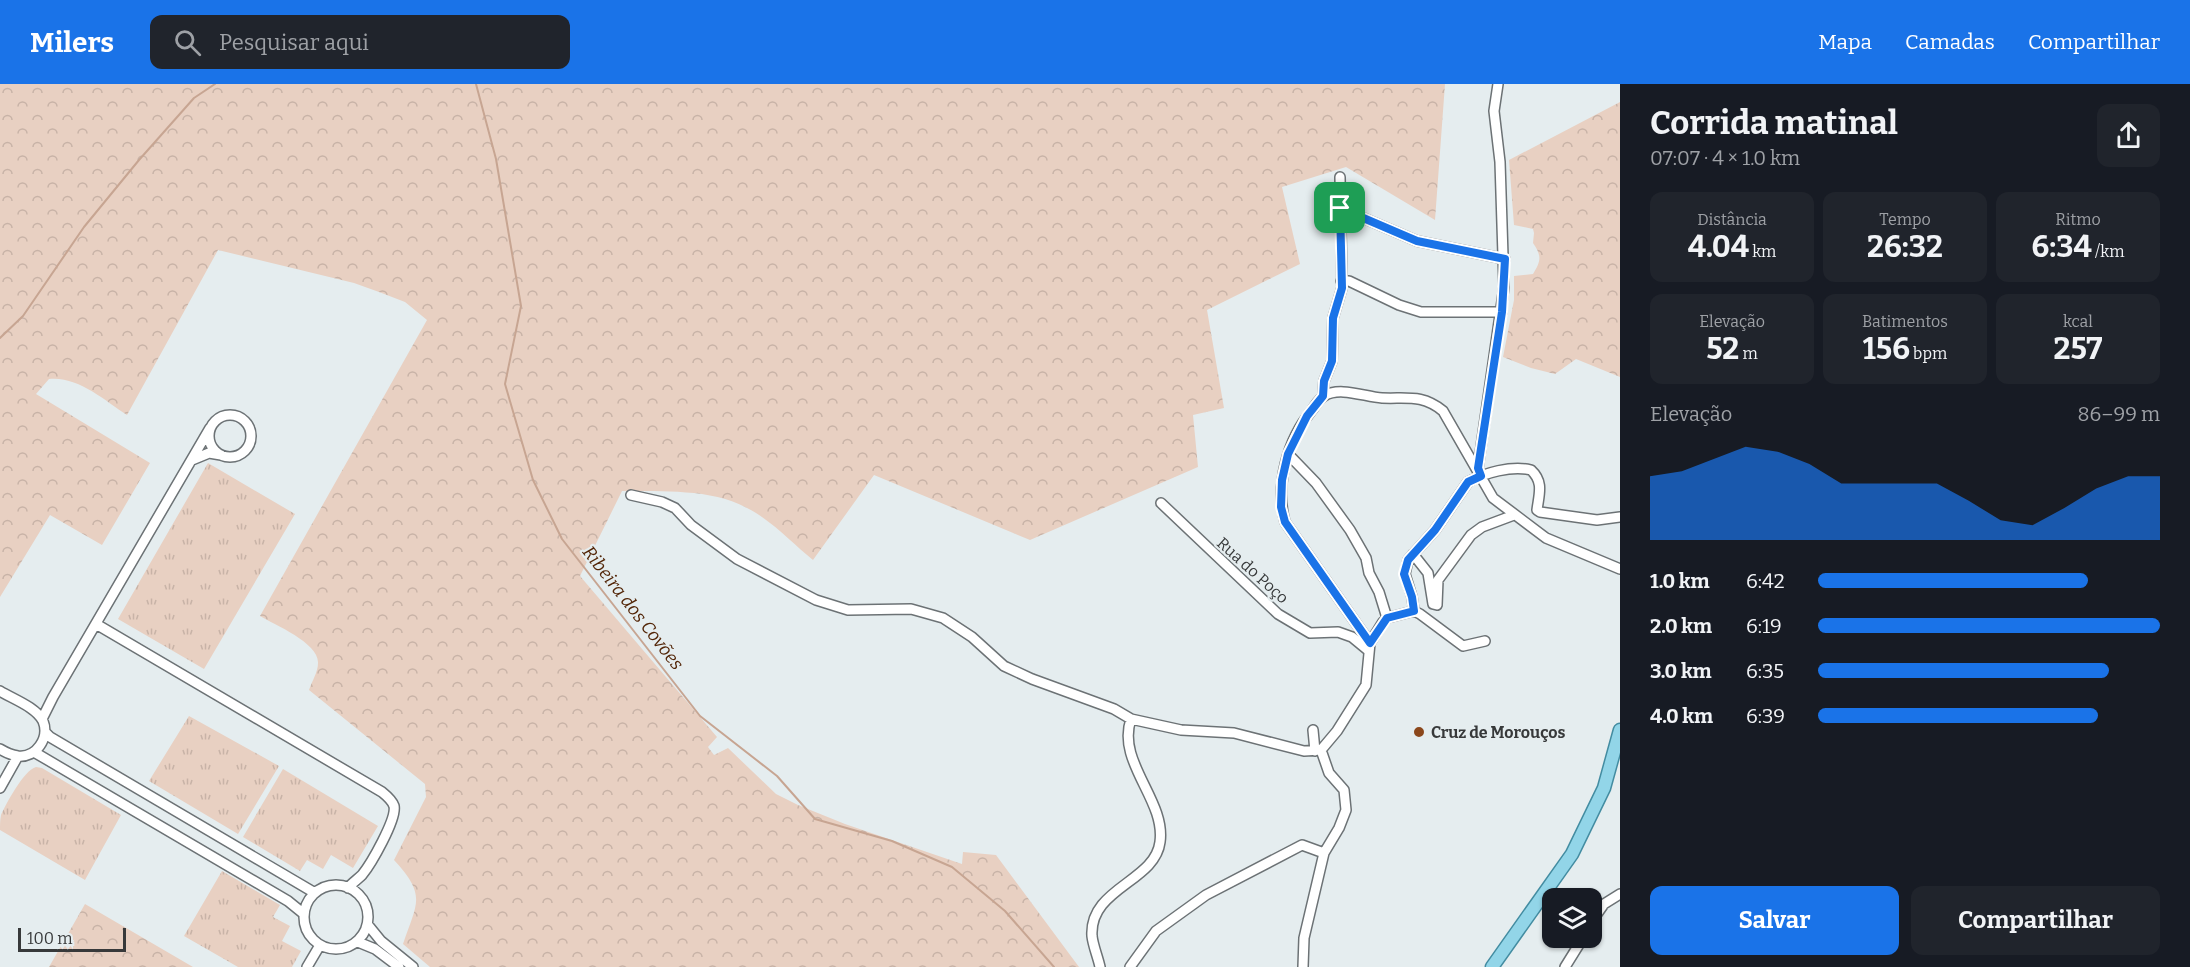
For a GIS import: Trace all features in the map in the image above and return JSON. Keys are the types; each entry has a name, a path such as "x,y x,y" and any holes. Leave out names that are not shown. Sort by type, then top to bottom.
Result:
{"main road":[{"path":"1492,967 1572,854 1604,788 1620,730"}],"street":[{"path":"1480,472 1502,312 1505,259 1500,162 1494,111 1498,84"},
{"path":"1340,177 1341,294 1333,318 1332,361 1324,381 1323,396 1307,416 1288,454 1282,480 1281,507 1285,522 1369,647"},
{"path":"1340,208 1417,241 1505,259"},
{"path":"1341,281 1348,281 1399,305 1421,312 1502,312"},
{"path":"1323,396 1338,392 1381,398 1414,398 1432,402 1443,411 1493,498 1546,538 1620,569"},
{"path":"42,719 52,697 210,428 219,417 227,414 244,419 249,425 251,440 249,447 242,454 236,457 209,453 192,460"},
{"path":"210,428 210,443 221,455"},
{"path":"1288,454 1316,483 1350,530 1366,558 1369,573 1379,592 1387,618"},
{"path":"1414,611 1404,574 1408,560 1435,530 1468,482 1480,472 1531,470 1536,474 1540,484 1537,510 1540,512 1597,520 1620,517"},
{"path":"631,495 662,502 675,508 691,525 737,560 816,600 848,610 911,609 943,618 972,637 1004,666 1131,719 1181,729 1234,733 1285,747 1318,750"},
{"name":"Rua do Poço","path":"1161,503 1278,614 1310,633 1338,632 1369,647"},
{"path":"1413,554 1428,573 1433,604 1437,605 1438,580 1471,535 1482,527 1514,515"},
{"path":"1318,750 1337,731 1366,685 1369,647 1387,618 1414,611 1463,646 1485,641"},
{"path":"96,624 382,792 391,800 394,807 391,826 363,874 348,888"},
{"path":"0,692 31,708 42,719 45,732 44,740 34,752 18,756 0,749"},
{"path":"31,708 52,697"},
{"path":"1100,967 1092,936 1095,917 1106,900 1154,860 1160,844 1160,826 1129,746 1127,730 1131,719"},
{"path":"1303,967 1304,938 1324,853 1339,828 1346,810 1344,790 1329,772 1318,750 1313,730"},
{"path":"45,732 315,893"},
{"path":"34,752 288,901 304,914"},
{"path":"0,788 18,756"},
{"path":"1130,967 1156,931 1206,895 1302,845 1324,853"},
{"path":"359,895 363,874"},
{"path":"331,886 348,888 359,895 366,904 368,925 358,942 348,947 337,950 320,945 309,935 304,925 306,906 315,893 331,886"},
{"path":"1602,907 1619,894"},
{"path":"368,925 381,940 413,967"},
{"path":"358,942 375,949 399,967"},
{"path":"307,967 320,945"},
{"path":"1565,967 1577,948"}],"green space":[{"path":"0,84 1445,84 1435,220 1346,167 1282,187 1300,264 1207,310 1224,408 1193,415 1198,467 1030,540 874,475 813,560 764,519 733,502 686,492 622,491 580,576 717,737 708,747 714,755 728,748 776,794 845,824 962,864 963,852 996,855 1079,967 430,967 403,944 416,900 411,882 394,860 426,797 425,784 309,690 318,663 311,648 260,616 427,320 405,302 354,283 218,250 127,415 90,390 70,381 49,379 36,394 150,463 102,545 50,515 0,597"},
{"path":"1620,102 1620,377 1576,359 1555,374 1503,357 1514,300 1514,276 1533,274 1538,266 1539,258 1533,243 1533,229 1514,225 1509,160"},
{"path":"208,463 295,514 204,669 118,619"},
{"path":"189,716 279,766 238,834 149,781"},
{"path":"36,767 42,768 121,815 85,880 0,830 1,815 11,796 26,774"},
{"path":"283,769 378,826 353,868 331,855 323,869 307,860 300,871 243,837"},
{"path":"222,871 280,905 273,917 290,926 282,941 301,951 292,967 238,967 184,936"},
{"path":"85,904 193,967 49,967"}],"waterway":[{"path":"0,338 23,316 84,227 139,160 194,98 215,84"},
{"name":"Ribeira dos Covões","path":"476,84 496,159 521,306 505,384 533,480 562,539 700,716 777,776 815,819 892,841 952,867 1005,911 1054,967"}],"place":[{"name":"Cruz de Morouços","path":"1419,732"}],"route":[{"path":"1340,208 1417,241 1505,259 1502,312 1478,468 1481,476 1468,482 1435,530 1408,560 1404,574 1414,611 1387,618 1370,643 1285,522 1281,507 1282,480 1288,454 1307,416 1323,396 1324,381 1332,361 1333,318 1342,288 1340,208"}]}
